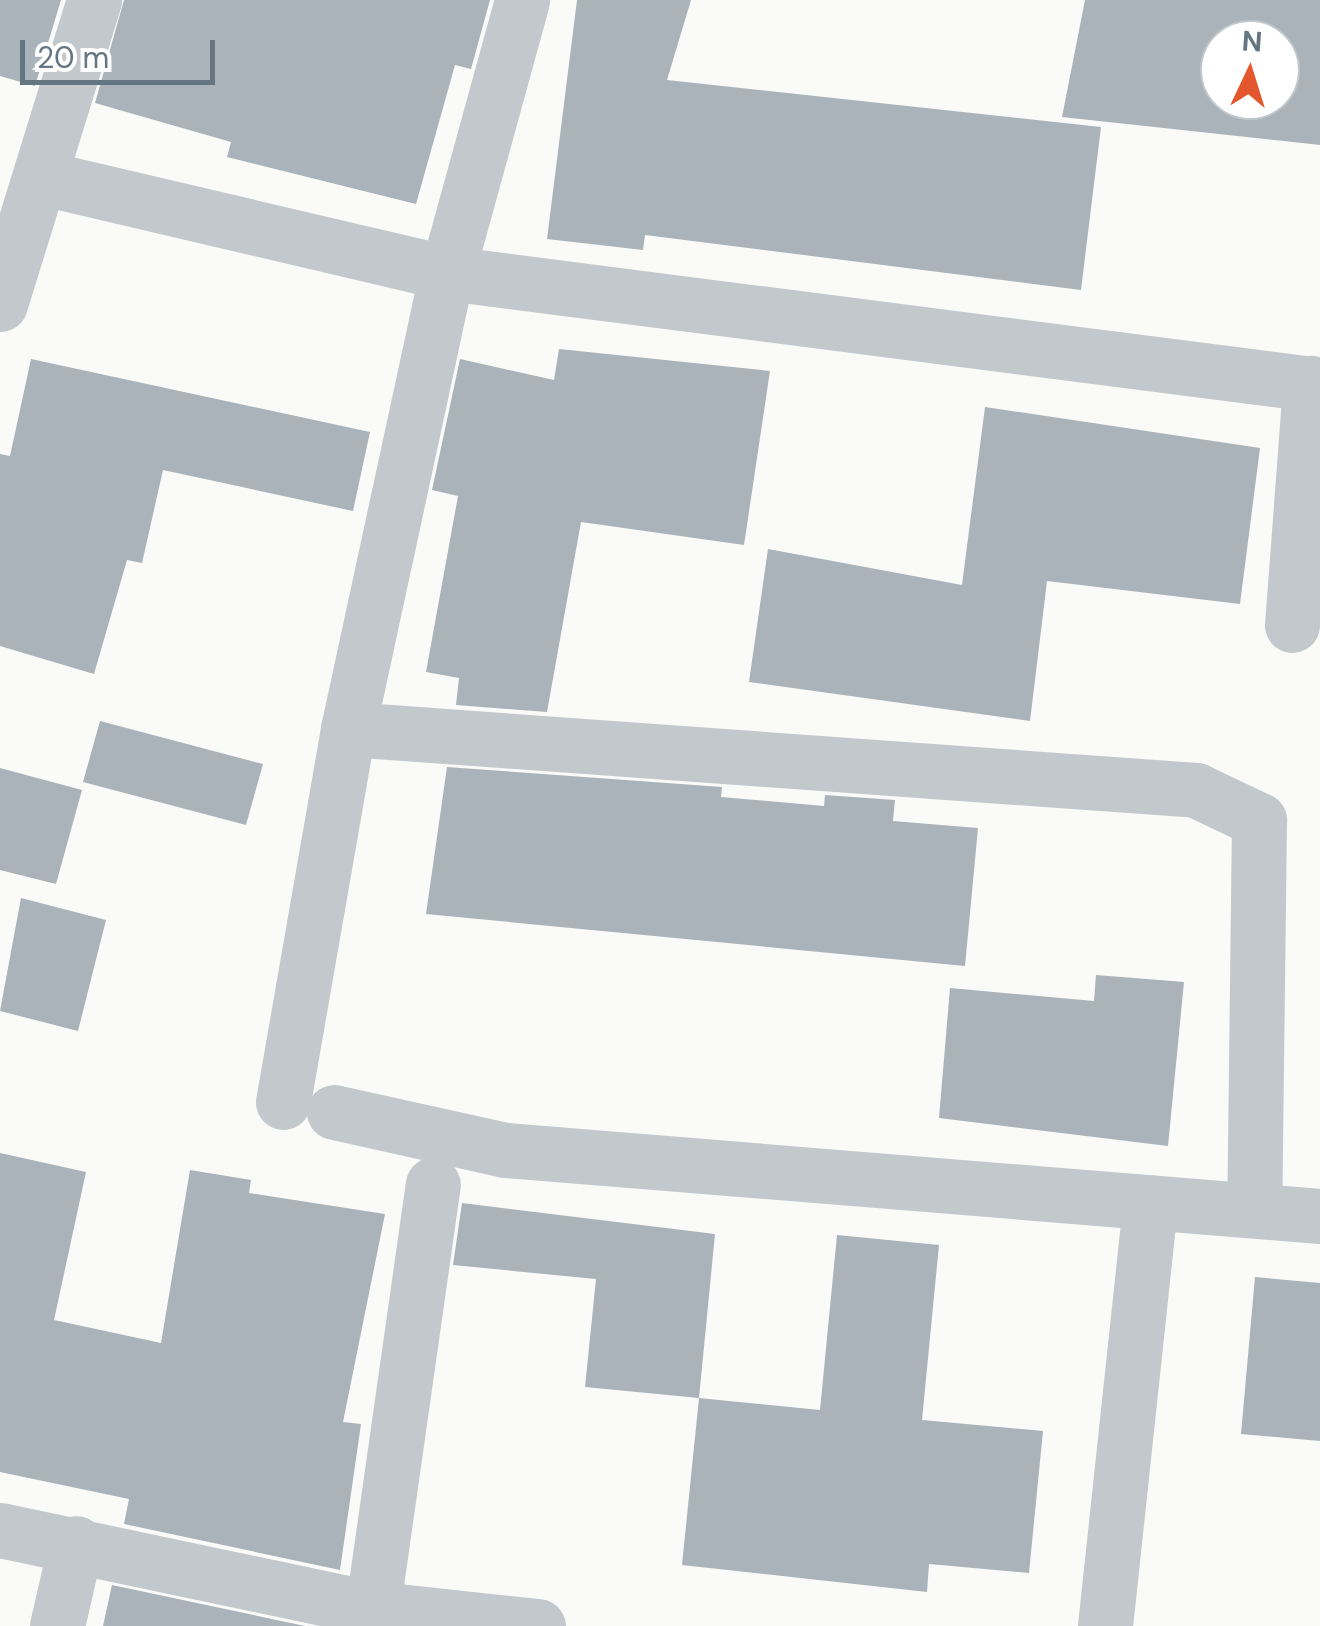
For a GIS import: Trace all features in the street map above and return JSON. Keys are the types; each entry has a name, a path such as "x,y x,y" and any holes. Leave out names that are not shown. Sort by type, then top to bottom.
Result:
{"street":[{"path":"0,304 44,178 94,0"},
{"path":"522,0 447,273 348,729 308,1107 505,1150 1320,1216"},
{"path":"44,178 447,273 1315,384 1292,626"},
{"path":"348,729 1196,790 1258,820 1254,1210"},
{"path":"371,1617 433,1184"},
{"path":"1104,1626 1150,1202"},
{"path":"0,1530 76,1543 371,1617 538,1626"},
{"path":"57,1626 76,1543"}],"building":[{"path":"0,0 61,0 35,86 0,76"},
{"path":"124,0 490,0 471,69 455,65 416,204 227,157 231,142 95,103"},
{"path":"577,0 691,0 667,80 1101,127 1081,290 645,235 643,250 547,239"},
{"path":"1085,0 1320,0 1320,145 1062,117"},
{"path":"559,349 770,371 744,545 581,522 547,712 456,705 459,678 426,672 458,496 432,490 460,359 554,380"},
{"path":"31,359 370,432 353,511 163,470 142,563 127,560 94,674 0,646 0,454 10,456"},
{"path":"985,407 1260,448 1240,604 1047,581 1030,721 749,682 768,549 962,585"},
{"path":"100,721 263,764 246,825 83,782"},
{"path":"447,767 722,787 721,797 824,806 825,795 895,800 893,821 978,828 965,966 426,914"},
{"path":"0,768 82,790 56,884 0,870"},
{"path":"21,898 106,920 78,1031 0,1011"},
{"path":"1096,975 1184,982 1168,1146 939,1118 950,988 1094,1001"},
{"path":"0,1153 86,1172 54,1320 161,1343 190,1170 251,1180 249,1193 385,1214 343,1422 361,1424 340,1570 124,1524 129,1499 0,1472"},
{"path":"462,1203 715,1234 699,1398 585,1387 596,1279 453,1265"},
{"path":"837,1235 939,1245 922,1420 1043,1431 1029,1573 929,1564 927,1592 682,1565 699,1398 820,1410"},
{"path":"1255,1277 1320,1283 1320,1441 1241,1434"},
{"path":"112,1585 305,1626 103,1626"}]}
